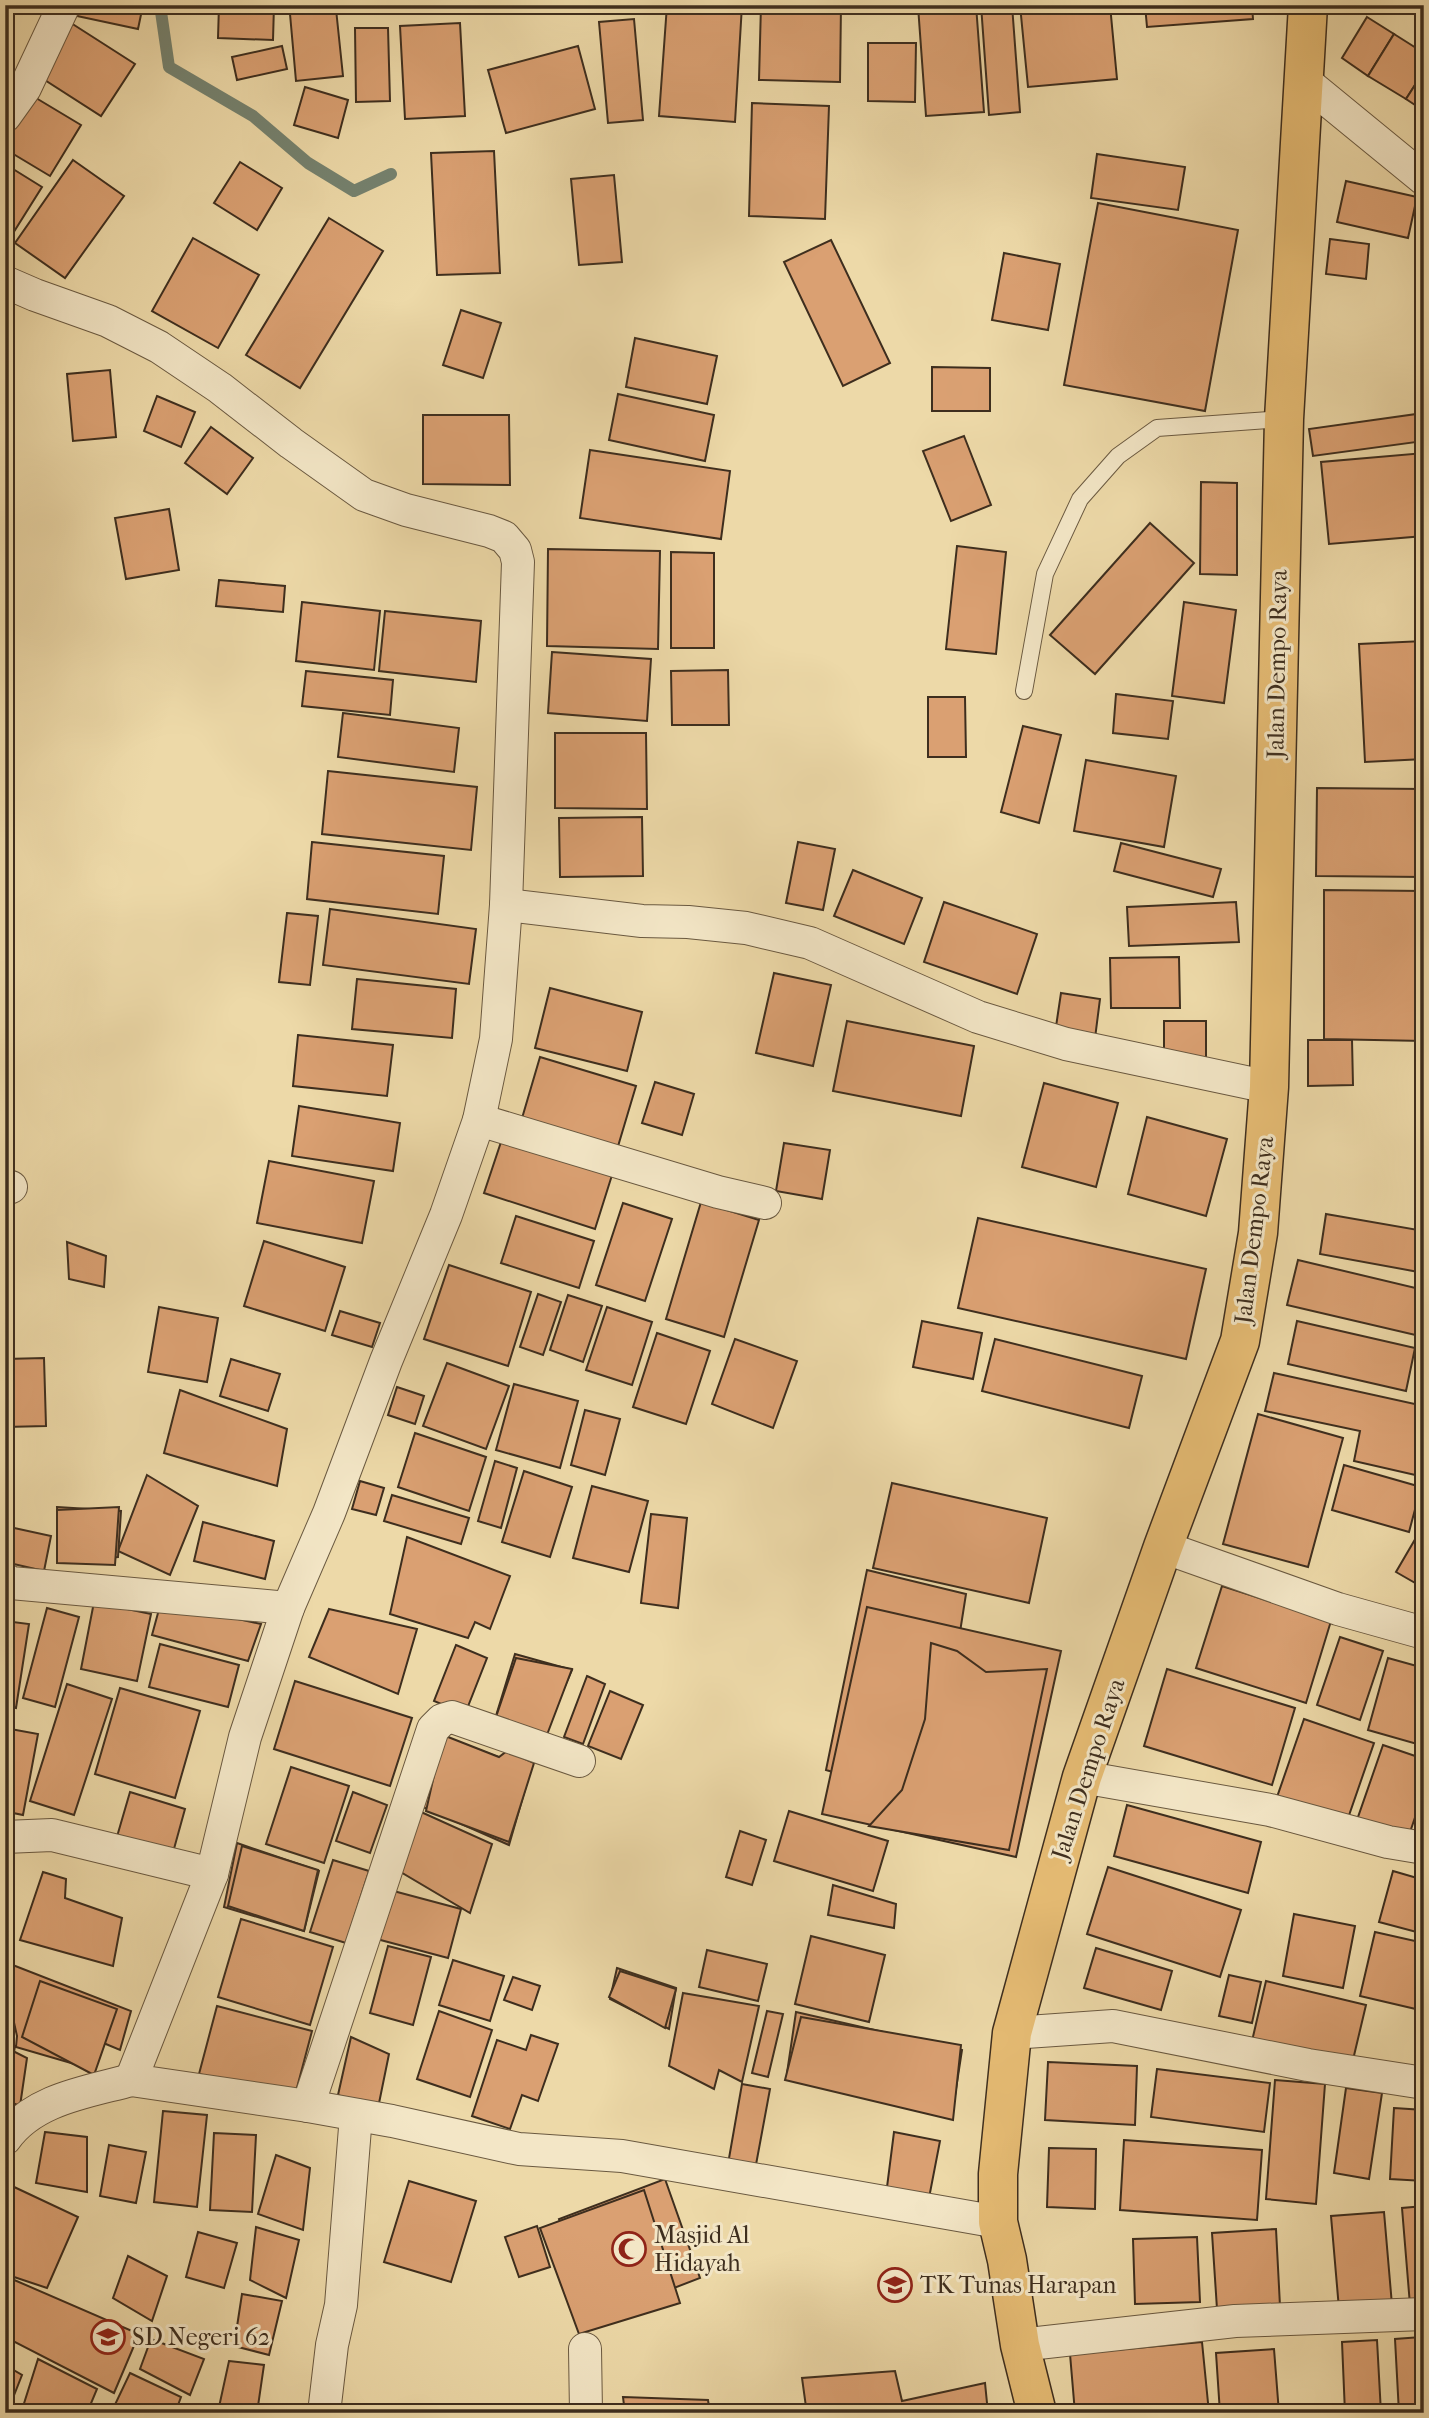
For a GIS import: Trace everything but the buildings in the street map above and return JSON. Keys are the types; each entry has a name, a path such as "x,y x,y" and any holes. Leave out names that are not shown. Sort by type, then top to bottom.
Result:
{"main road":[{"name":"Jalan Dempo Raya","path":"1037,2413 1020,2345 1007,2260 998,2222 998,2174 1012,2033 1082,1777 1163,1547 1240,1341 1258,1233 1269,1087 1284,419 1308,5"}],"street":[{"path":"5,116 25,88 64,5"},
{"path":"1303,80 1424,179"},
{"path":"5,282 108,321 159,347 220,388 364,495 406,510 504,537 515,550 518,562 506,905 496,1040 479,1120 446,1215 386,1361 329,1513 288,1608 245,1737 212,1874 131,2080"},
{"path":"506,905 642,921 746,928 810,943 978,1017 1066,1044 1269,1087"},
{"path":"479,1120 718,1192 765,1203"},
{"path":"1163,1547 1338,1609 1424,1633"},
{"path":"7,1582 288,1608"},
{"path":"308,2106 433,1729 442,1720 452,1717 579,1761"},
{"path":"1082,1777 1270,1810 1388,1842 1424,1848"},
{"path":"5,1837 52,1835 212,1874"},
{"path":"1012,2033 1113,2026 1308,2065 1424,2083"},
{"path":"5,2138 28,2115 46,2105 131,2080 308,2106 519,2149 622,2156 998,2222"},
{"path":"324,2413 332,2345 341,2305 356,2115"},
{"path":"1020,2345 1236,2322 1424,2314"},
{"path":"584,2349 586,2413"}],"lane":[{"path":"1024,691 1045,574 1080,499 1118,456 1157,428 1284,419"}],"waterway":[{"path":"160,5 169,67 253,116 308,163 354,191 391,174"}],"place":[{"name":"Masjid Al Hidayah","path":"629,2249"},
{"name":"TK Tunas Harapan","path":"895,2285"},
{"name":"SD Negeri 62","path":"108,2337"}]}
